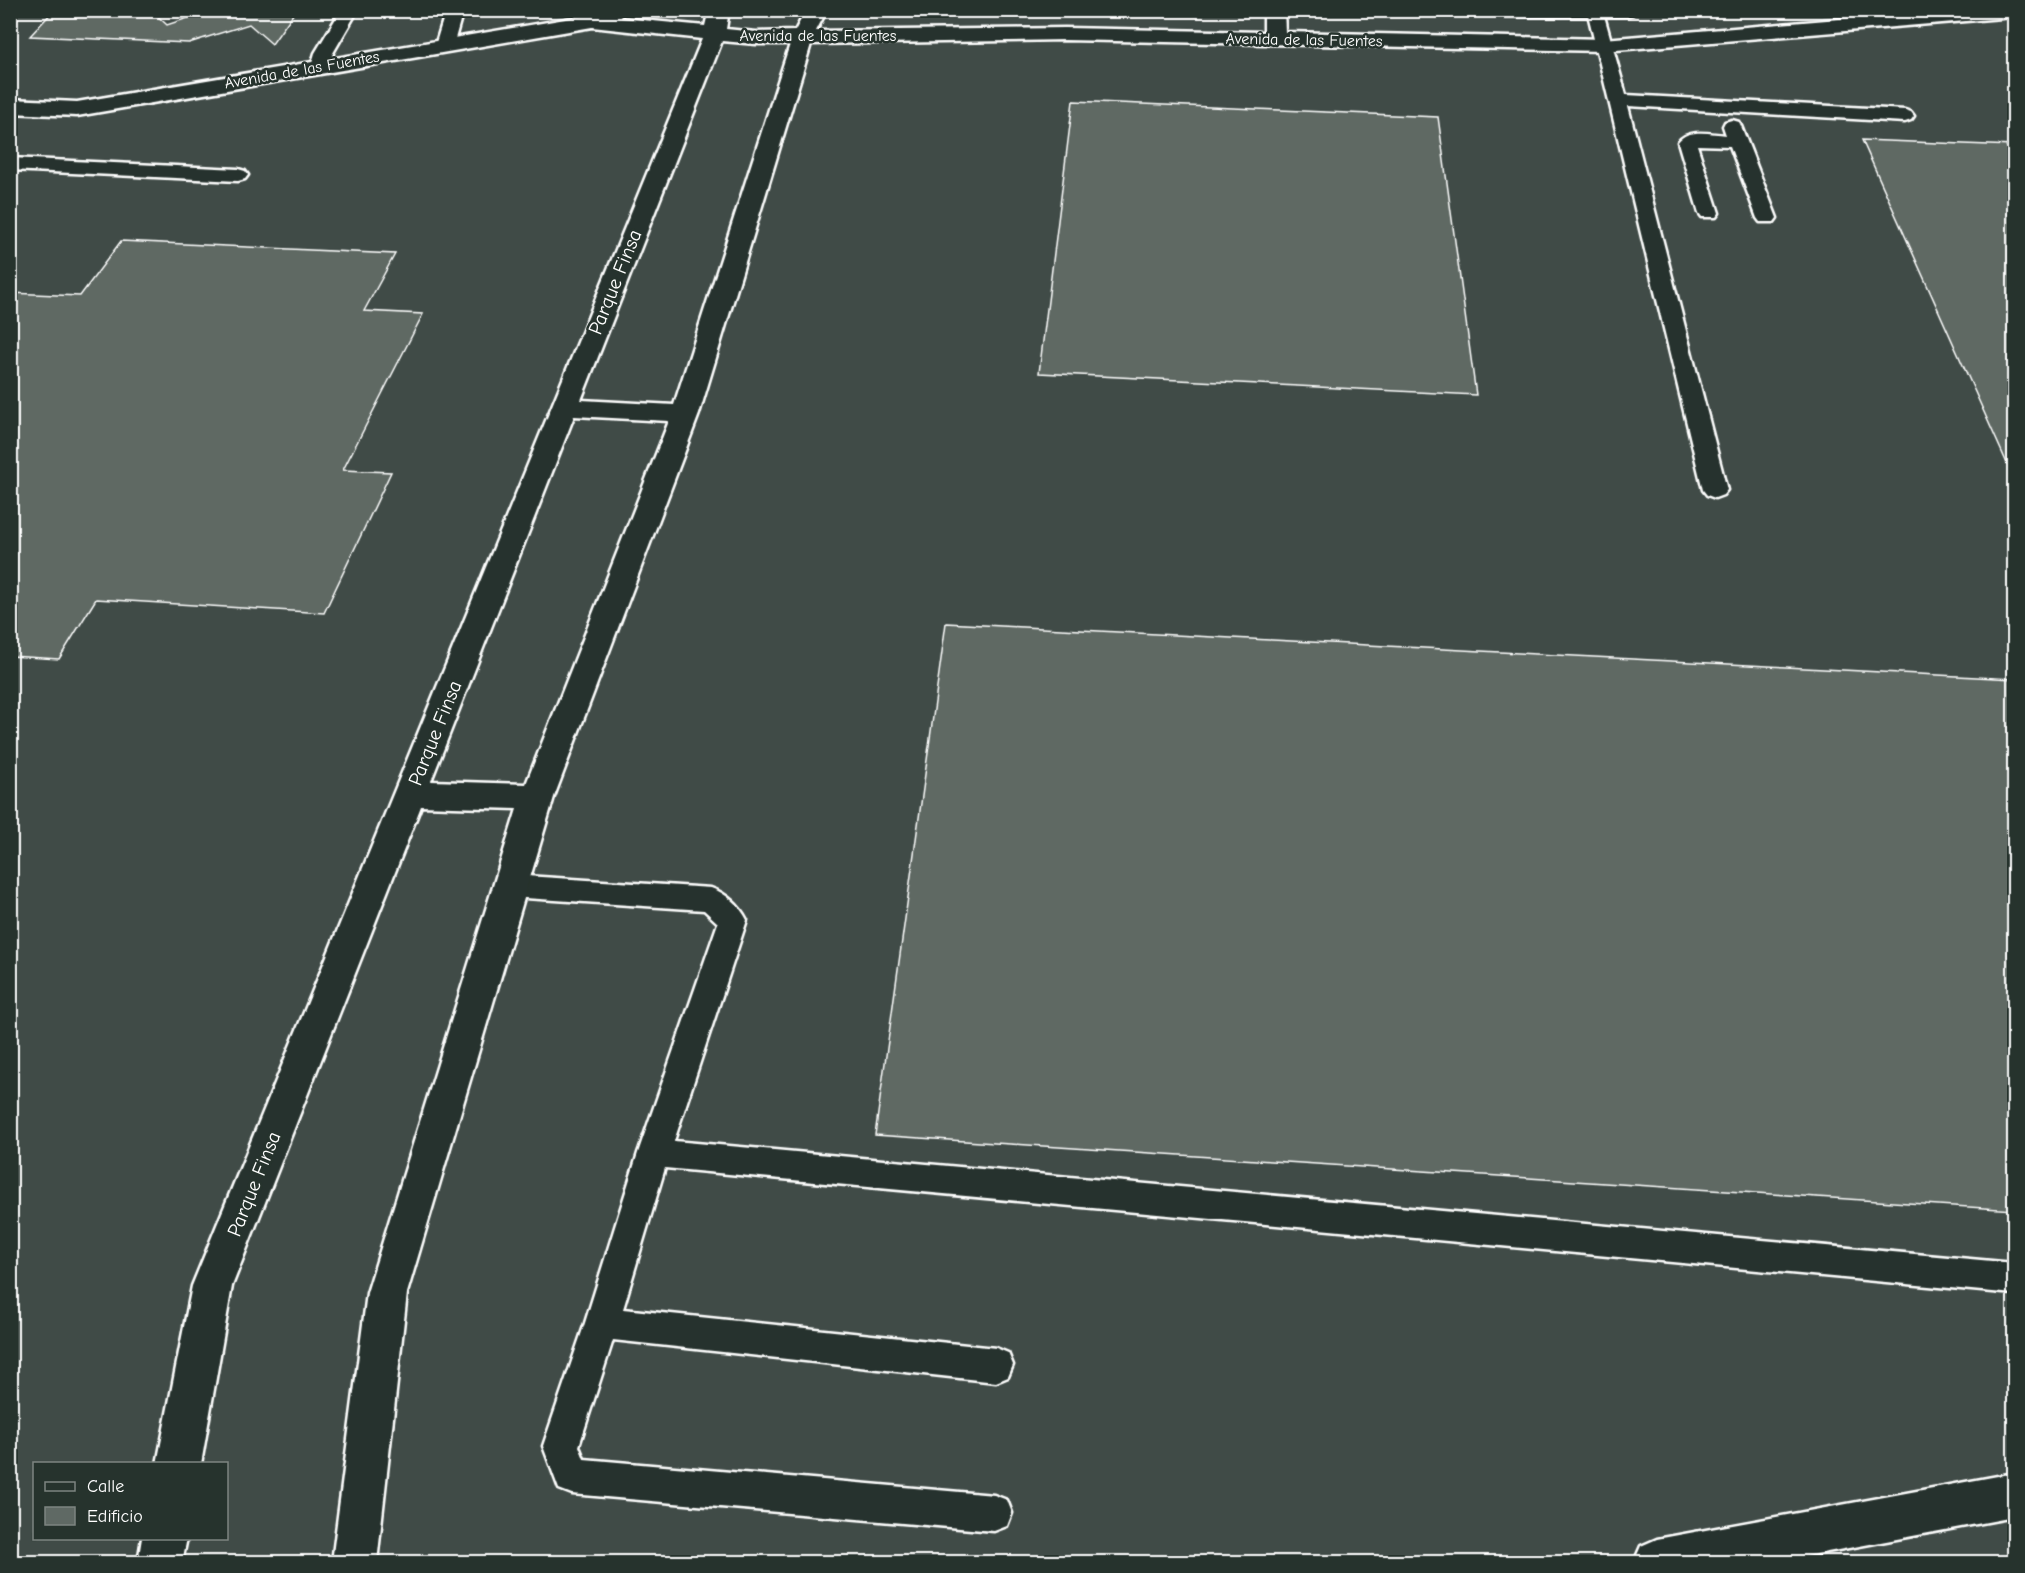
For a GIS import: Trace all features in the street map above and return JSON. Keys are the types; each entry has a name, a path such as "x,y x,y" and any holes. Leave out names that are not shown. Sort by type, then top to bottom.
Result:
{"street":[{"name":"Avenida de las Fuentes","path":"10,106 76,109 592,21 625,10"},
{"path":"1274,10 1275,40"},
{"path":"1499,10 1594,12 1626,10"},
{"name":"Avenida de las Fuentes","path":"592,21 717,22 756,38 810,24 1275,40 1604,45 2014,10"},
{"name":"Parque Finsa","path":"179,1462 212,1286 411,793 717,22"},
{"path":"354,1563 387,1293 537,797 685,414 810,24"},
{"path":"565,407 685,414"},
{"path":"411,793 537,797"},
{"path":"1657,1563 2014,1495"},
{"path":"160,1563 165,1540"}],"lane":[{"path":"320,67 324,53 351,10"},
{"path":"444,46 455,10"},
{"path":"1594,12 1618,100 1714,490"},
{"path":"1618,100 1905,116"},
{"path":"1724,106 1767,218"},
{"path":"1709,213 1687,142 1694,139 1738,141"},
{"path":"10,164 238,176"},
{"path":"510,886 711,899 733,920 654,1153 602,1323 561,1446 572,1476 994,1513"},
{"path":"654,1153 2014,1279"},
{"path":"602,1323 996,1365"}],"shaded area":[{"path":"11,11 2014,11 2014,1562 11,1562"}],"building":[{"path":"54,10 151,10 167,25 212,10 296,10 272,44 249,24 189,43 30,36"},
{"path":"1073,101 1438,117 1476,395 1039,373"},
{"path":"1862,140 2014,146 2014,479"},
{"path":"121,241 395,254 364,311 423,314 343,470 391,472 324,613 96,599 59,659 10,656 10,293 80,296"},
{"path":"946,623 2014,679 2014,1210 875,1135"}]}
